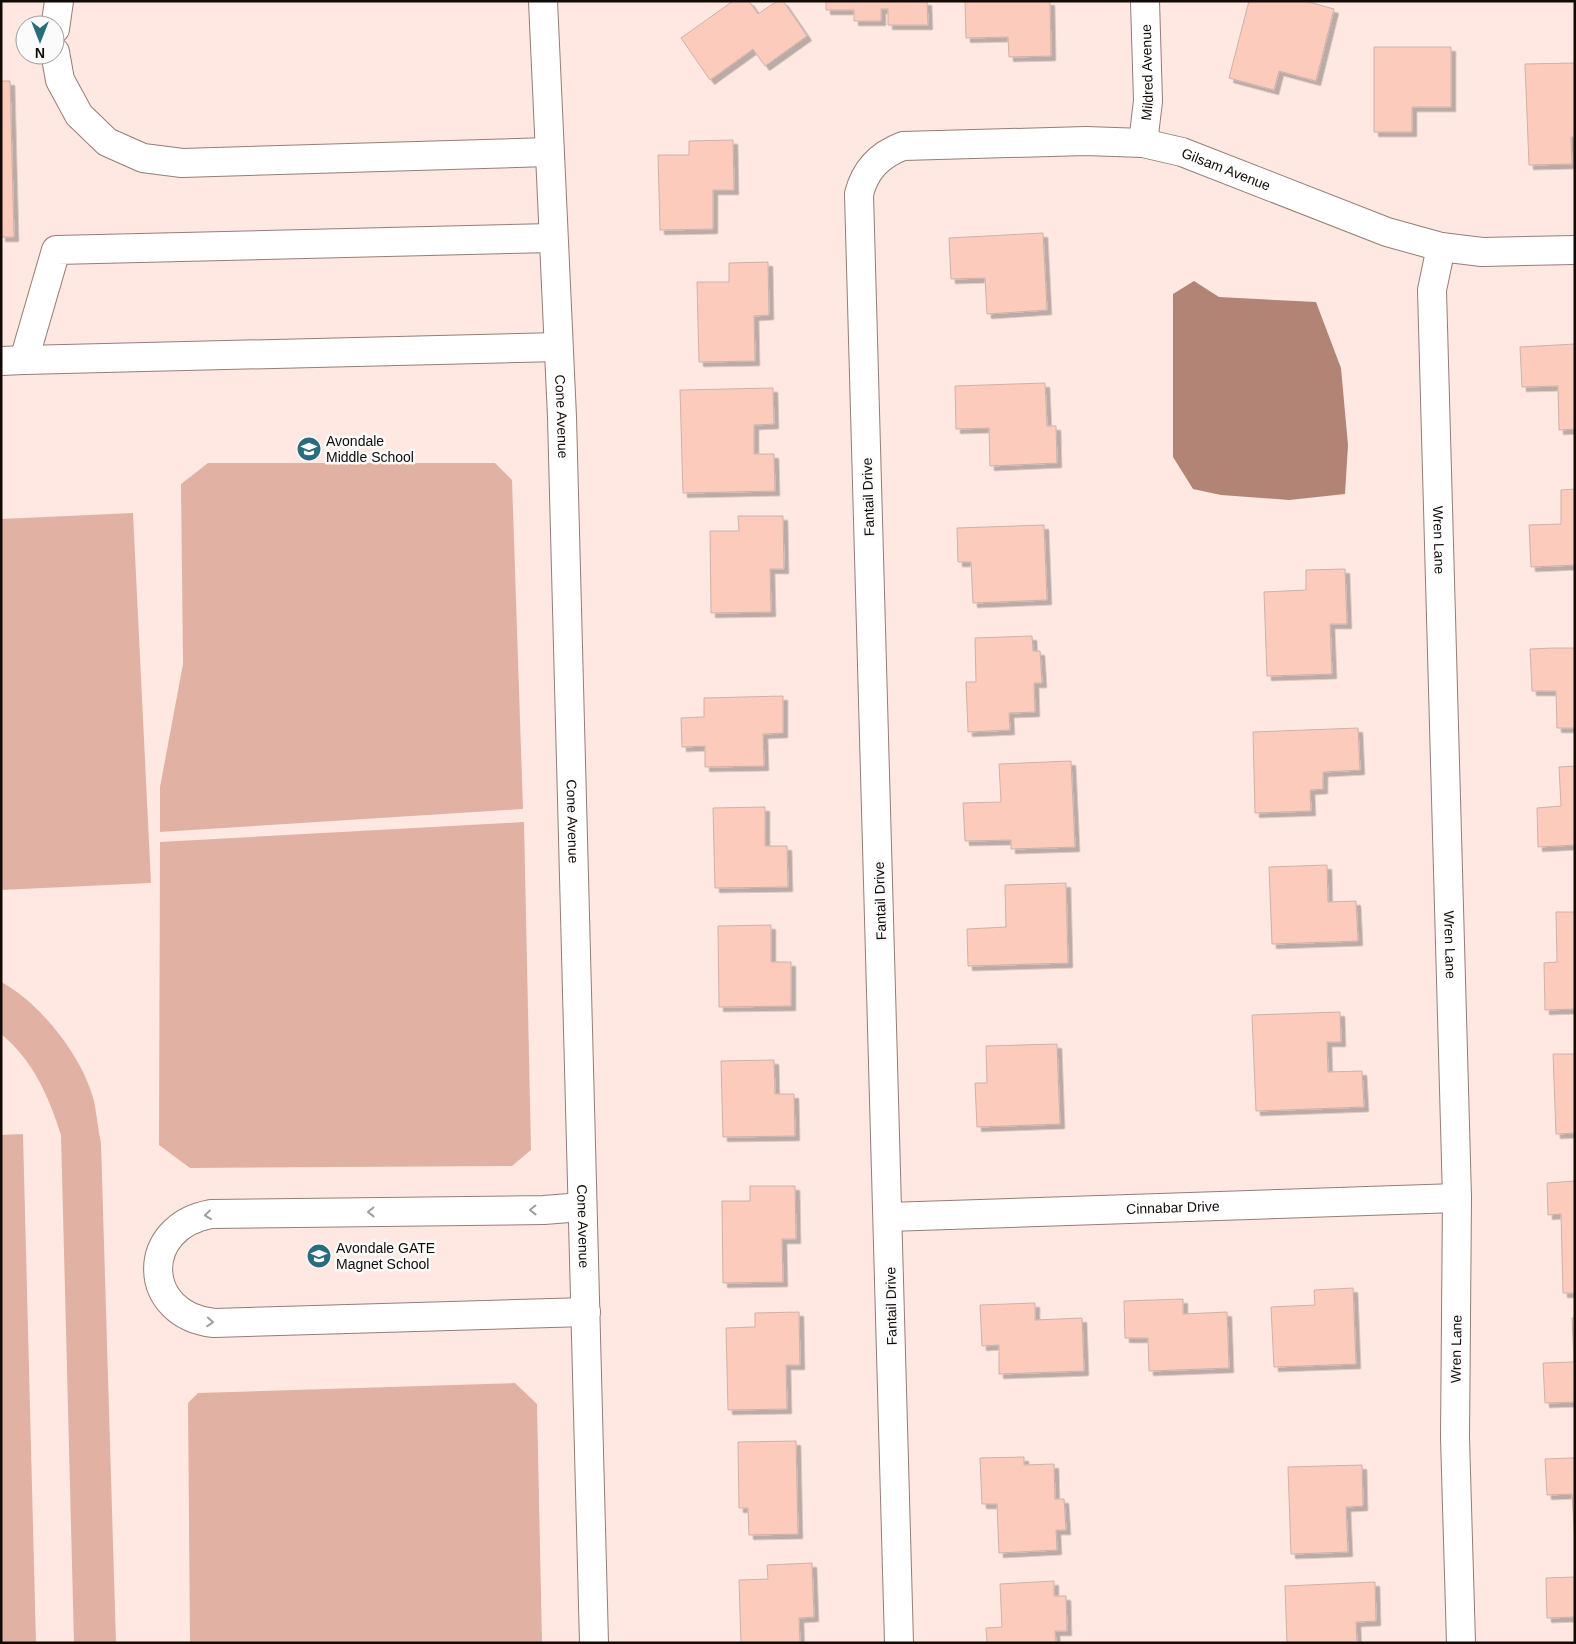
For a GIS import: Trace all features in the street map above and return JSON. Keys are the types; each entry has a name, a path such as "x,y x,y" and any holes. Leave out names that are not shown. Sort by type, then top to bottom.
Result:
{"street":[{"path":"57,15 59,1"},
{"name":"Cone Avenue","path":"543,1 558,347 594,1643"},
{"name":"Mildred Avenue","path":"1143,143 1148,101 1146,1"},
{"path":"57,65 60,80 79,115 107,142 143,158 182,163 549,152"},
{"name":"Gilsam Avenue","path":"874,164 886,152 903,146 1086,141 1143,143 1182,152 1387,232 1441,247 1482,252 1575,250"},
{"name":"Fantail Drive","path":"874,164 864,178 860,194 899,1643"},
{"path":"552,238 56,250 13,360 558,347"},
{"name":"Wren Lane","path":"1441,247 1432,290 1457,1198 1455,1429 1461,1643"},
{"name":"Cinnabar Drive","path":"888,1217 1457,1198"},
{"path":"582,1207 544,1210 211,1214 194,1217 180,1226 168,1238 160,1254 158,1270 161,1287 169,1302 182,1314 197,1321 214,1323 586,1312"}],"shaded area":[{"path":"1194,281 1219,297 1316,302 1341,368 1348,445 1345,494 1289,500 1221,495 1193,489 1173,457 1173,294"},
{"path":"208,463 495,463 512,480 523,809 160,832 160,787 183,664 181,484"},
{"path":"133,513 151,883 1,890 1,519"},
{"path":"524,822 531,1150 512,1166 190,1168 159,1145 160,842"},
{"path":"1,982 31,1003 58,1033 81,1068 89,1085 95,1106 101,1143 116,1643 74,1643 61,1135 45,1093 31,1067 1,1034"},
{"path":"23,1134 36,1643 1,1643 1,1135"},
{"path":"515,1383 537,1404 542,1643 190,1643 188,1403 198,1393"}],"building":[{"path":"733,1 749,1 758,14 777,1 783,1 807,36 765,66 753,49 710,80 681,38"},
{"path":"826,1 927,1 928,25 888,25 888,9 881,9 881,21 854,21 854,10 826,10"},
{"path":"965,1 1050,1 1051,56 1009,57 1008,37 966,38"},
{"path":"1249,1 1305,1 1334,9 1316,81 1279,71 1274,90 1229,78"},
{"path":"1374,47 1451,47 1451,107 1412,107 1412,132 1374,132"},
{"path":"1575,63 1575,137 1571,137 1572,164 1529,165 1525,64"},
{"path":"1,81 10,81 14,237 1,237"},
{"path":"733,140 734,190 713,190 713,229 660,230 658,155 689,155 689,141"},
{"path":"1043,233 1047,310 987,314 985,278 951,279 949,238"},
{"path":"768,262 769,315 754,316 755,361 699,362 697,282 729,282 729,263"},
{"path":"1575,344 1575,429 1559,430 1558,386 1522,387 1520,347"},
{"path":"1045,383 1047,426 1056,426 1057,463 990,466 989,428 956,429 955,386"},
{"path":"773,388 774,424 754,425 754,454 774,454 775,491 683,493 680,390"},
{"path":"1575,489 1575,565 1531,567 1529,525 1561,524 1561,490"},
{"path":"738,516 783,516 784,569 770,569 771,612 711,613 710,531 739,531"},
{"path":"1044,525 1047,600 973,603 971,562 958,562 957,528"},
{"path":"1345,569 1347,624 1330,624 1332,674 1267,676 1264,592 1306,590 1306,570"},
{"path":"1032,636 1033,651 1040,651 1042,683 1034,683 1035,712 1009,713 1010,730 968,732 966,682 976,682 975,638"},
{"path":"1575,648 1575,728 1557,728 1556,691 1532,691 1530,649"},
{"path":"783,696 783,733 763,734 764,766 705,767 705,746 682,747 681,718 704,717 704,698"},
{"path":"1358,728 1360,770 1323,772 1323,789 1310,790 1311,811 1255,813 1253,732"},
{"path":"1071,761 1075,847 1011,849 1011,840 965,841 963,803 1001,802 999,764"},
{"path":"1575,766 1575,845 1538,847 1537,808 1561,806 1559,767"},
{"path":"765,807 765,846 787,846 788,887 715,888 713,808"},
{"path":"1327,865 1328,902 1356,901 1358,941 1272,944 1269,867"},
{"path":"1066,883 1068,963 968,966 967,929 1006,927 1005,885"},
{"path":"1556,912 1575,912 1575,1009 1545,1010 1544,963 1557,962"},
{"path":"771,925 771,962 791,962 791,1006 719,1007 718,926"},
{"path":"1340,1012 1341,1042 1327,1042 1328,1072 1362,1071 1364,1107 1256,1111 1252,1015"},
{"path":"1057,1044 1060,1124 977,1127 975,1083 987,1083 986,1046"},
{"path":"1553,1054 1575,1054 1575,1133 1556,1134"},
{"path":"774,1060 775,1094 794,1094 795,1136 723,1137 721,1061"},
{"path":"1575,1181 1575,1293 1563,1293 1561,1214 1548,1215 1547,1183"},
{"path":"750,1186 795,1186 796,1239 782,1239 783,1282 723,1283 722,1201 750,1201"},
{"path":"1353,1288 1356,1364 1274,1367 1271,1307 1315,1305 1314,1290"},
{"path":"1183,1299 1183,1314 1227,1312 1229,1368 1149,1371 1148,1338 1125,1338 1124,1301"},
{"path":"1035,1303 1035,1320 1082,1318 1084,1371 999,1374 999,1345 982,1346 980,1305"},
{"path":"799,1312 800,1365 786,1365 787,1409 728,1410 726,1328 755,1327 755,1313"},
{"path":"1572,1318 1575,1318 1575,1402 1545,1403 1543,1363 1574,1362"},
{"path":"796,1441 798,1534 749,1535 748,1508 739,1508 738,1442"},
{"path":"1024,1457 1024,1465 1054,1464 1055,1499 1064,1499 1066,1530 1056,1530 1057,1550 999,1553 997,1504 982,1504 980,1458"},
{"path":"1575,1458 1575,1543 1572,1494 1547,1495 1545,1459"},
{"path":"1362,1465 1363,1506 1346,1507 1348,1552 1291,1554 1288,1467"},
{"path":"812,1563 814,1617 799,1618 800,1643 741,1643 739,1580 768,1579 767,1565"},
{"path":"1575,1577 1575,1626 1574,1617 1547,1618 1546,1578"},
{"path":"1054,1581 1054,1596 1066,1596 1067,1631 1055,1631 1056,1643 987,1643 986,1628 1002,1627 1000,1584"},
{"path":"1375,1582 1376,1621 1356,1622 1357,1643 1287,1643 1285,1586"}],"place":[{"name":"Avondale Middle School","path":"309,449"},
{"name":"Avondale GATE Magnet School","path":"319,1256"}]}
